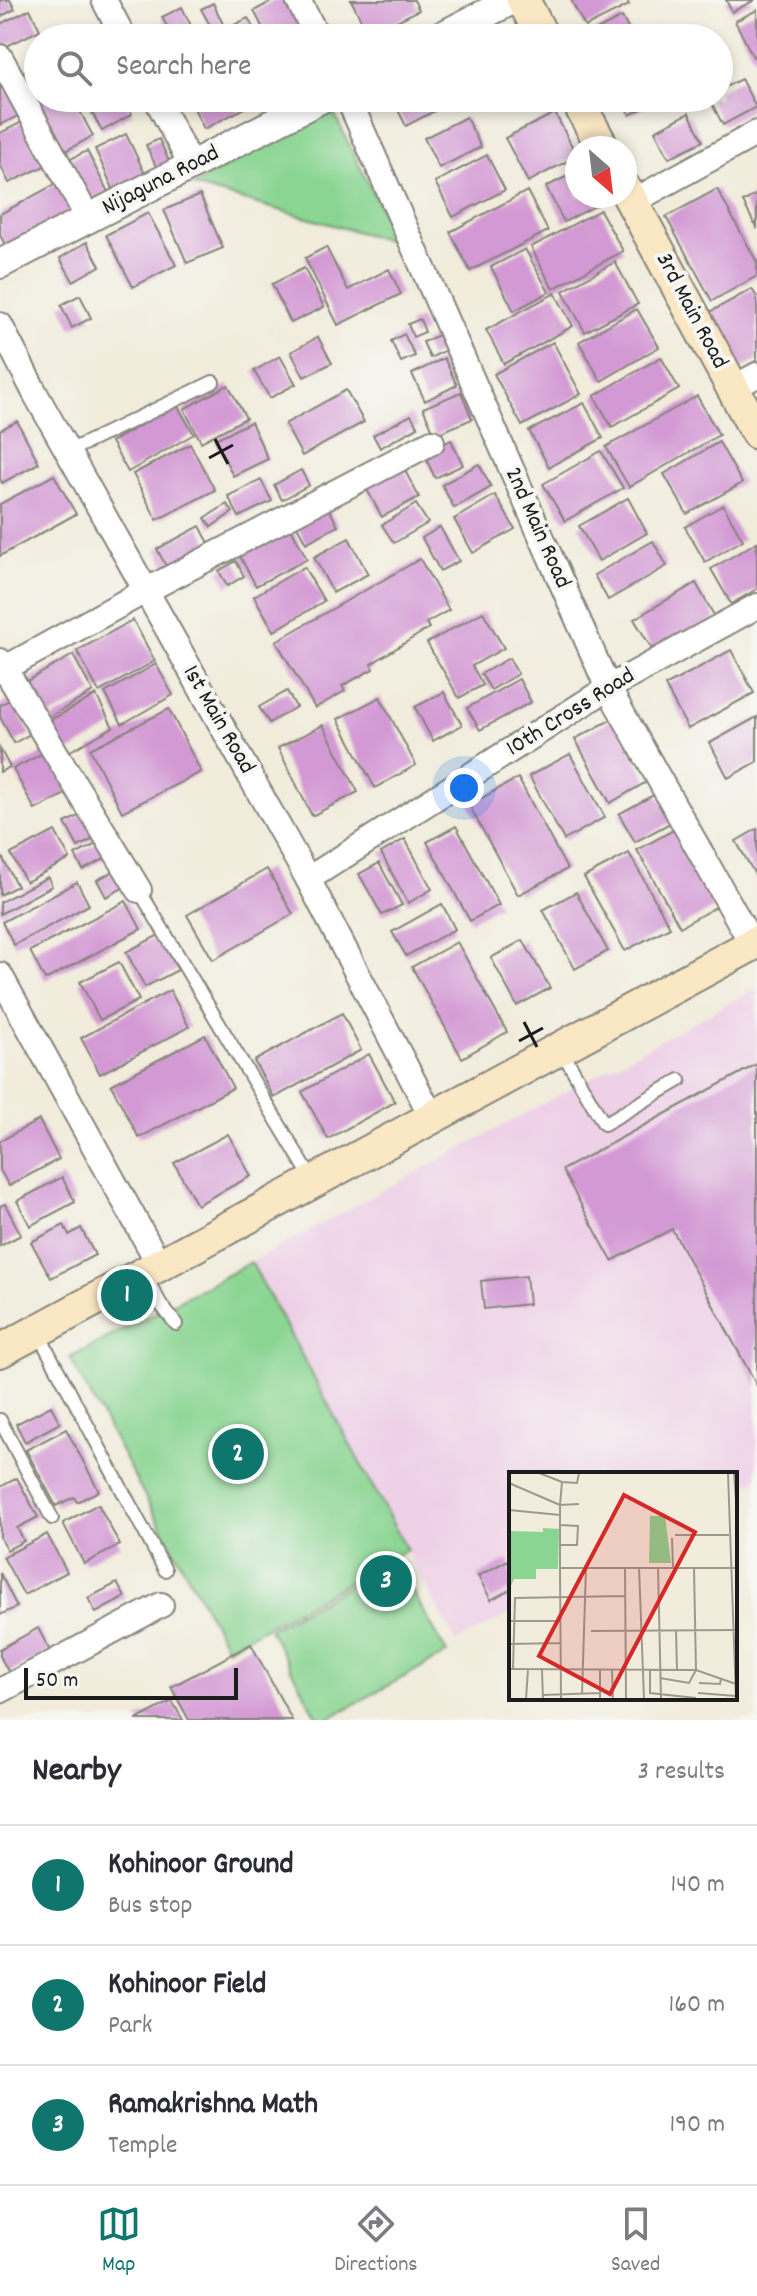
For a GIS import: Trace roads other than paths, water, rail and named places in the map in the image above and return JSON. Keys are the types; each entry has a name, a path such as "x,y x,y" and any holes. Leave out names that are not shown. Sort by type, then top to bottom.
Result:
{"main road":[{"path":"523,0 536,24"},
{"path":"584,112 597,136"},
{"name":"3rd Main Road","path":"637,208 745,382 757,433"},
{"path":"0,1351 754,943"}],"street":[{"path":"104,0 117,24"},
{"path":"298,0 311,24"},
{"path":"465,24 512,0"},
{"path":"0,57 24,101"},
{"path":"30,112 88,218"},
{"path":"163,112 191,165"},
{"name":"Nijaguna Road","path":"0,264 295,112"},
{"name":"2nd Main Road","path":"354,112 608,688 754,943"},
{"path":"637,191 757,133"},
{"name":"1st Main Road","path":"0,325 67,452 308,879 432,1117"},
{"path":"139,890 2,667 432,442"},
{"name":"10th Cross Road","path":"308,879 608,688 757,606"},
{"path":"0,975 151,1269"},
{"path":"0,1691 161,1605"}],"lane":[{"path":"67,452 213,382"},
{"path":"139,890 313,1181"},
{"path":"560,1048 604,1124 680,1080"},
{"path":"151,1269 161,1305 176,1324"},
{"path":"36,1331 165,1570"},
{"path":"0,1420 52,1518"}],"place":[{"name":"Kohinoor Ground","path":"127,1295"},
{"name":"Kohinoor Field","path":"238,1454"},
{"name":"Ramakrishna Math","path":"386,1581"}]}
